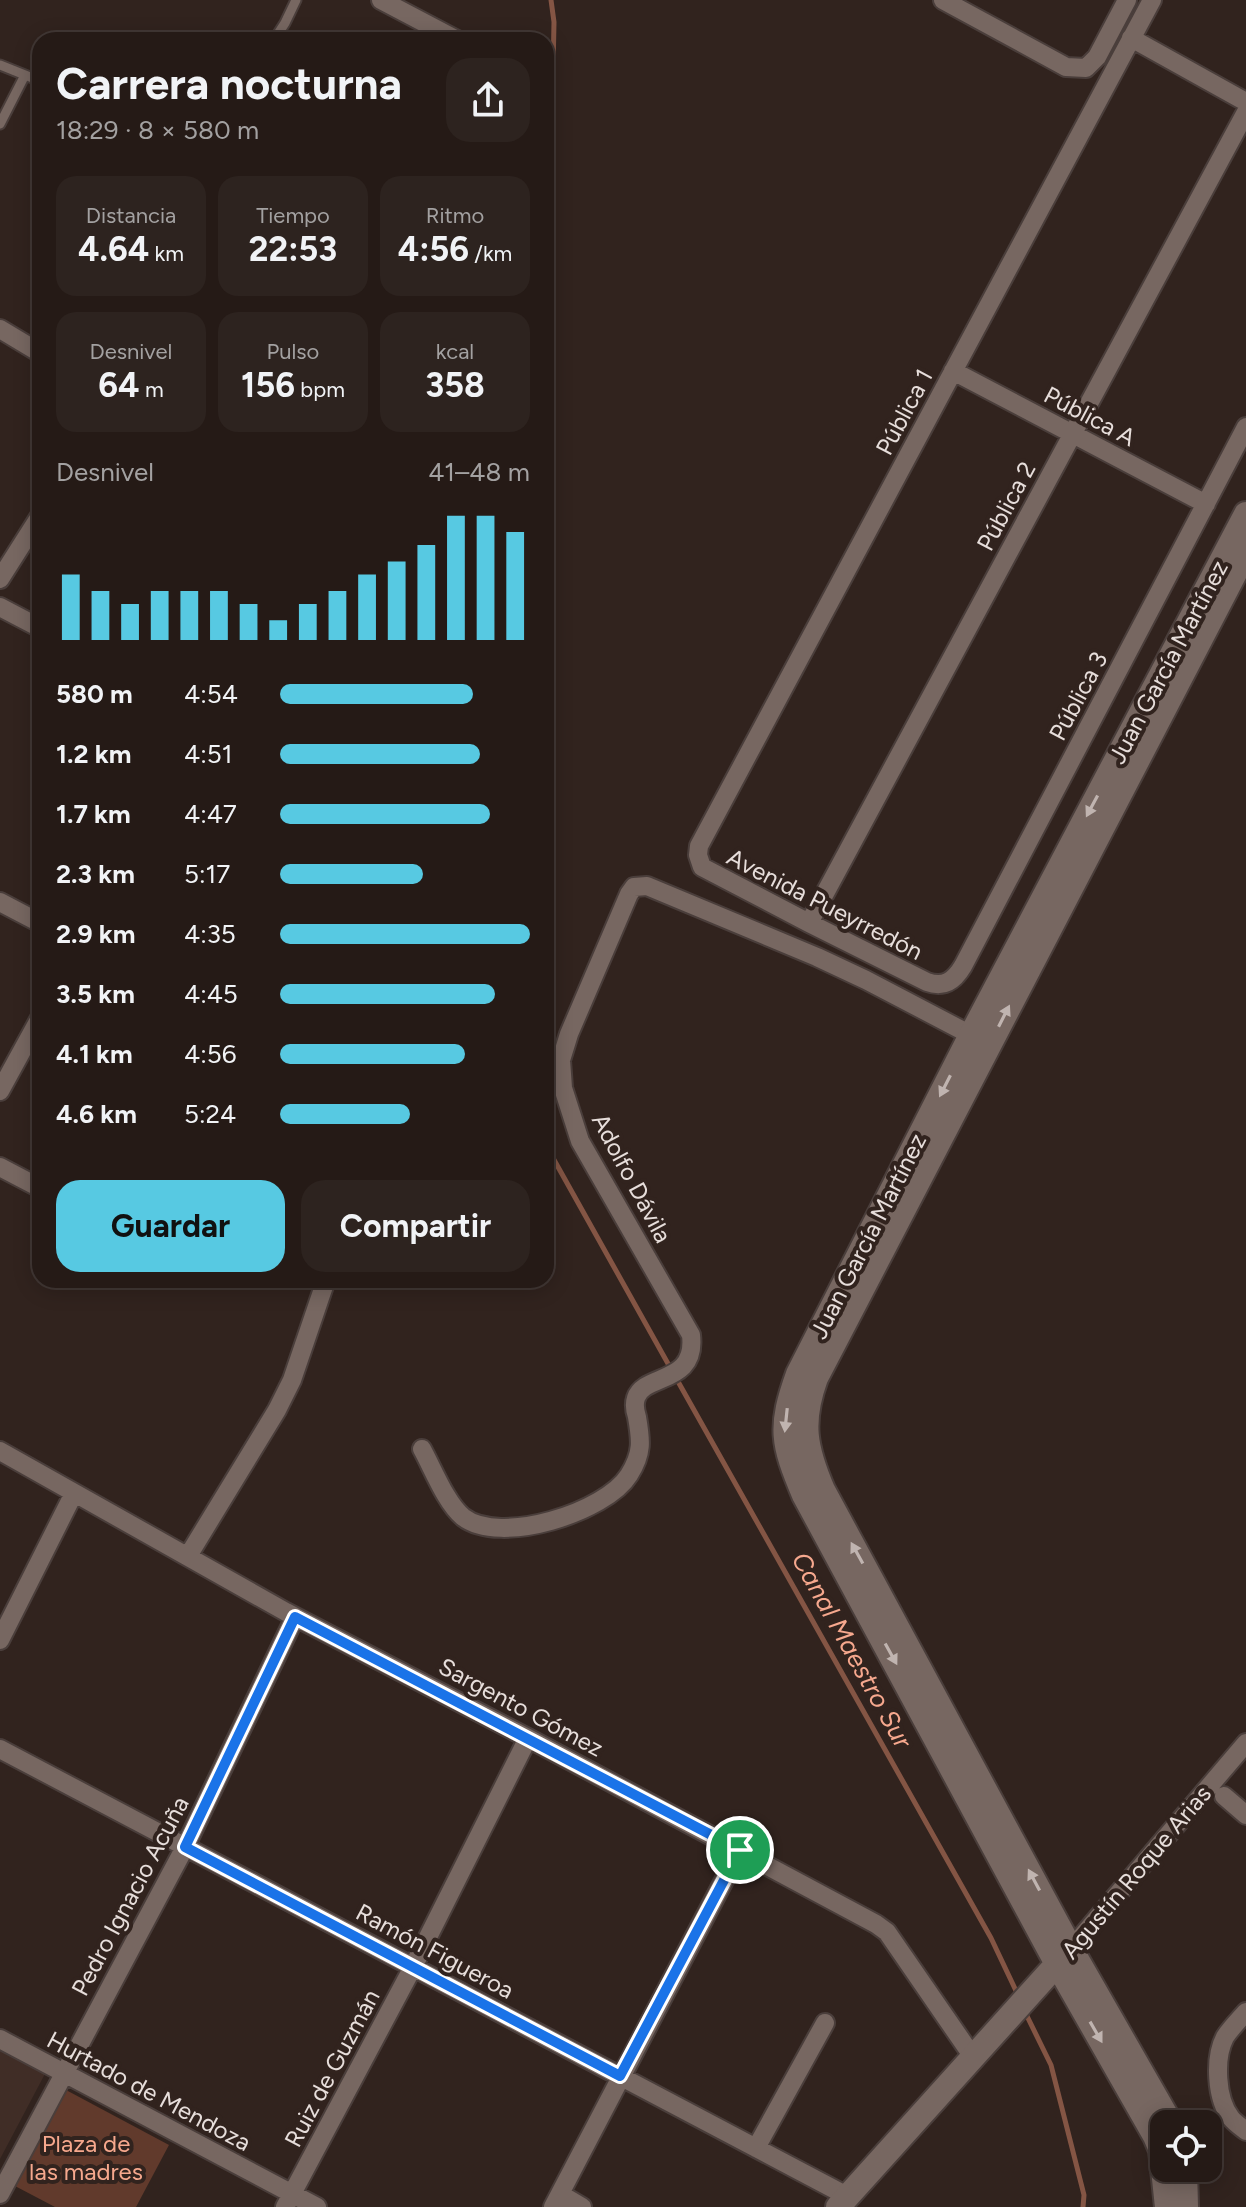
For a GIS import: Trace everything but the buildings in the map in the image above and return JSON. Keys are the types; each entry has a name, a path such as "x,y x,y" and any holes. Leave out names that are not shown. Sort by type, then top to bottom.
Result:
{"main road":[{"name":"Juan García Martínez","path":"1064,1956 804,1495 790,1462 784,1431 788,1401 798,1374 971,1035 1246,514"},
{"name":"Juan García Martínez","path":"1064,1956 823,1490 806,1445 807,1409 816,1378 1246,552"},
{"path":"842,2202 1064,1956"},
{"path":"1064,1956 1162,2110"},
{"path":"1064,1956 1161,2150 1167,2207"},
{"path":"1185,2182 1186,2207"}],"street":[{"path":"381,0 442,32"},
{"path":"943,0 1066,67 1086,68 1127,0"},
{"name":"Pública 1","path":"699,846 1152,0"},
{"path":"1131,38 1246,102"},
{"name":"Pública 2","path":"809,923 1246,112"},
{"path":"0,329 32,348"},
{"name":"Pública A","path":"953,371 1206,504"},
{"name":"Pública 3","path":"948,983 959,974 1246,427"},
{"path":"0,579 32,529"},
{"path":"0,607 32,624"},
{"name":"Avenida Pueyrredón","path":"699,846 699,862 707,871 927,982 935,985 948,983"},
{"name":"Adolfo Dávila","path":"422,1449 452,1504 464,1517 486,1527 507,1529 553,1520 616,1491 629,1476 642,1443 636,1398 642,1390 680,1368 693,1350 691,1335 580,1141 563,1088 561,1060 569,1034 634,887 647,886 817,957 971,1035"},
{"path":"0,902 32,919"},
{"path":"0,1091 32,1033"},
{"path":"0,1167 32,1184"},
{"path":"188,1556 277,1410 292,1380 323,1288"},
{"name":"Sargento Gómez","path":"0,1451 295,1617 876,1924 887,1932 973,2057"},
{"path":"0,1640 7,1608 74,1493"},
{"name":"Pedro Ignacio Acuña","path":"0,2194 185,1847 295,1617"},
{"name":"Ruiz de Guzmán","path":"289,2200 413,1967 528,1738"},
{"name":"Agustín Roque Arias","path":"1064,1956 1246,1743"},
{"name":"Ramón Figueroa","path":"0,1749 756,2148 842,2202"},
{"path":"1224,1796 1246,1815"},
{"path":"582,2207 556,2201 740,1850"},
{"path":"1246,2012 1223,2041 1219,2069 1220,2097 1231,2118 1246,2131"},
{"path":"756,2148 825,2023"},
{"name":"Hurtado de Mendoza","path":"0,2039 289,2200 317,2207"}],"lane":[{"path":"279,32 296,0"},
{"path":"0,65 32,78"},
{"path":"0,124 25,75"}],"shaded area":[{"path":"0,2046 47,2070 0,2159"}],"green space":[{"name":"Plaza de las madres","path":"66,2090 169,2145 136,2207 55,2207 15,2186"}],"waterway":[{"name":"Canal Maestro Sur","path":"551,0 554,32"},
{"name":"Canal Maestro Sur","path":"554,1160 671,1369"},
{"name":"Canal Maestro Sur","path":"676,1378 991,1938 1018,1995"},
{"name":"Canal Maestro Sur","path":"1025,2012 1051,2065 1084,2195 1083,2207"}],"route":[{"path":"295,1617 740,1850 620,2076 185,1847 295,1617"}]}
